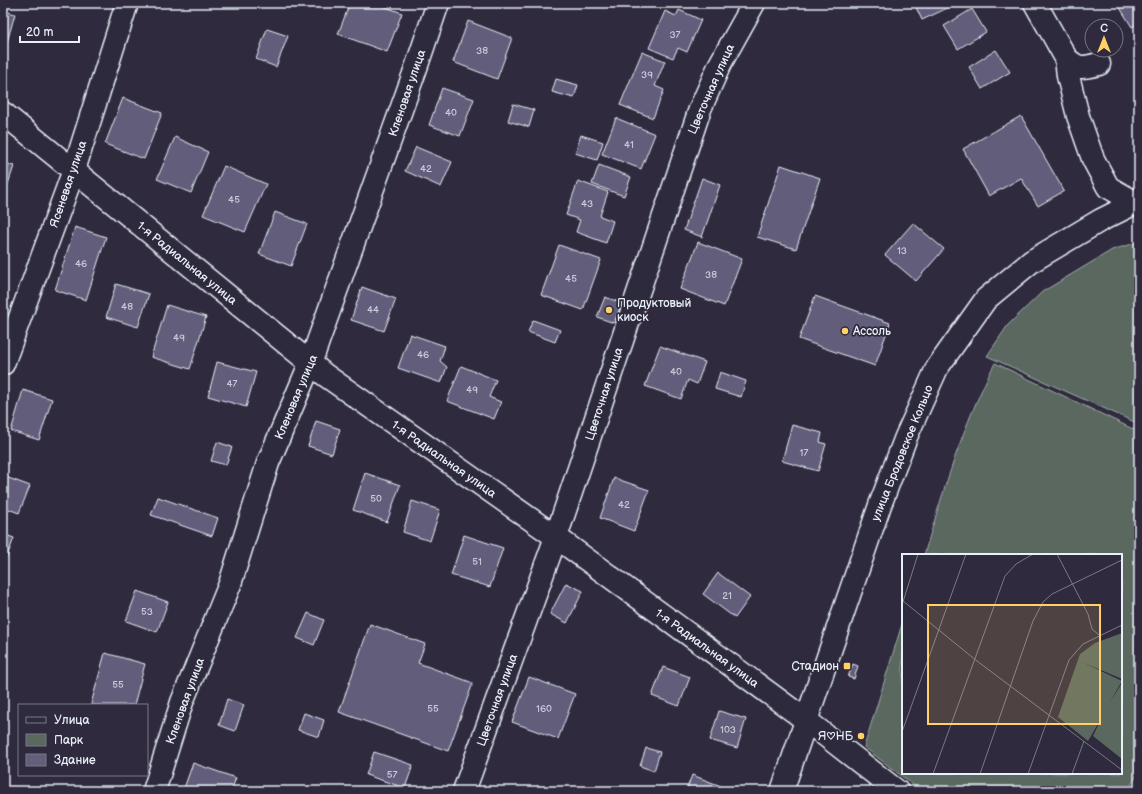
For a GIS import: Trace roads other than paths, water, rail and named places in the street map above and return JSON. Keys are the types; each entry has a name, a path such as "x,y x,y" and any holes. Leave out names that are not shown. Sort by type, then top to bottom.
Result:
{"street":[{"name":"Ясеневая улица","path":"3,364 74,170 128,3"},
{"name":"Кленовая улица","path":"154,791 182,702 230,584 268,463 310,364 414,75 438,3"},
{"name":"Цветочная улица","path":"464,791 556,538 700,109 720,64 754,3"},
{"path":"1035,3 1066,58 1073,64 1082,68 1099,64"},
{"path":"1066,58 1068,76 1078,116 1093,159 1108,188 1137,202"},
{"name":"1-я Радиальная улица","path":"3,112 325,376 556,538 807,721 897,791"},
{"name":"улица Бродовское Кольцо","path":"782,791 880,505 906,437 937,368 986,299 1032,261 1101,220 1137,202"}],"place":[{"name":"Продуктовый киоск","path":"609,310"},
{"name":"Ассоль","path":"845,331"},
{"name":"Стадион","path":"847,666"},
{"name":"Я♥НБ","path":"861,736"}]}
